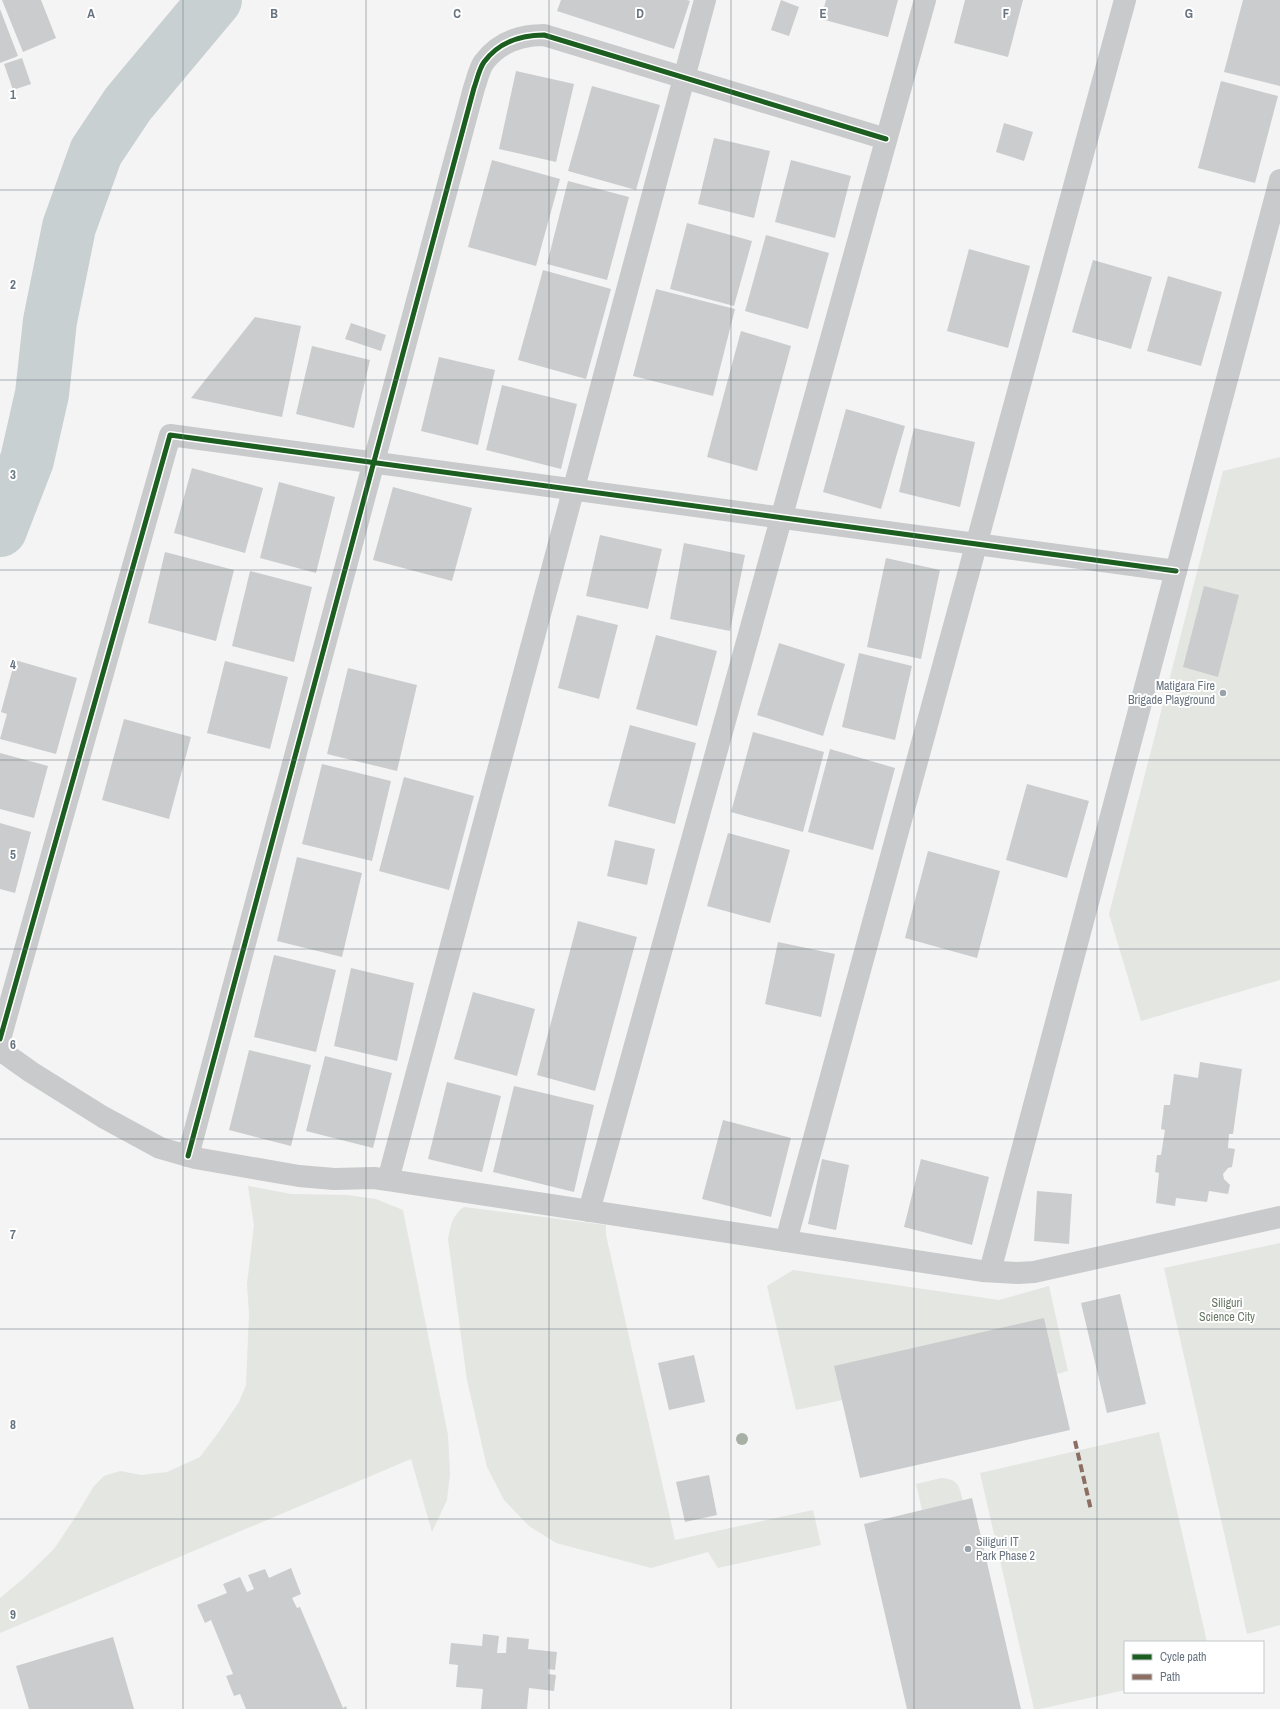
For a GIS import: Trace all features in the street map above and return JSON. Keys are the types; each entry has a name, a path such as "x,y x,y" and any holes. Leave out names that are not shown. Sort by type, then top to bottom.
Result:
{"street":[{"path":"388,1180 705,0"},
{"path":"589,1211 925,0"},
{"path":"786,1241 1125,0"},
{"path":"188,1156 474,88 484,63 497,49 513,39 530,35 544,35 886,140"},
{"path":"990,1271 1280,180"},
{"path":"0,1039 170,435 1176,571"},
{"path":"0,1050 31,1072 103,1118 160,1148 188,1156 299,1176 334,1179 374,1178 388,1180 990,1271 1018,1273 1034,1272 1280,1216"}],"green space":[{"name":"Matigara Fire Brigade Playground","path":"1280,457 1280,980 1141,1021 1109,914 1223,471"},
{"path":"248,1186 291,1194 347,1195 376,1199 403,1210 448,1435 450,1474 447,1500 432,1532 411,1459 0,1633 0,1598 25,1577 54,1549 94,1486 104,1476 120,1471 141,1475 167,1472 200,1457 239,1402 246,1385 249,1314 247,1284 254,1225"},
{"path":"464,1207 606,1225 606,1235 675,1540 813,1510 821,1545 718,1568 708,1552 651,1568 556,1543 529,1526 504,1500 487,1467 467,1380 448,1239 454,1217"},
{"name":"Siliguri Science City","path":"1280,1243 1280,1625 1247,1634 1164,1268"},
{"path":"793,1270 999,1300 1049,1286 1068,1371 1057,1374 1044,1318 842,1400 796,1410 767,1286"},
{"path":"1159,1432 1207,1641 1124,1641 1124,1690 1040,1709 1034,1709 980,1473"},
{"path":"941,1478 951,1480 957,1484 963,1501 922,1510 916,1484"}],"building":[{"path":"2,0 41,0 56,38 23,52"},
{"path":"561,0 690,1 674,49 557,11"},
{"path":"781,0 799,7 789,36 771,30"},
{"path":"826,0 898,0 888,37 821,19"},
{"path":"965,0 1023,0 1008,57 954,43"},
{"path":"1243,0 1280,0 1280,86 1224,72"},
{"path":"0,9 18,56 0,63"},
{"path":"22,58 31,84 13,90 4,64"},
{"path":"516,71 574,84 556,162 499,149"},
{"path":"1221,81 1278,96 1255,183 1198,168"},
{"path":"592,86 660,105 636,190 568,171"},
{"path":"1004,123 1033,132 1024,161 996,152"},
{"path":"714,138 770,151 754,218 698,204"},
{"path":"492,160 560,179 536,266 468,247"},
{"path":"791,160 851,176 835,238 775,222"},
{"path":"568,181 629,197 607,280 547,264"},
{"path":"687,223 752,241 734,306 670,289"},
{"path":"766,235 829,253 808,329 745,311"},
{"path":"969,249 1030,266 1008,348 947,331"},
{"path":"1093,260 1152,277 1131,349 1072,332"},
{"path":"543,270 611,289 586,379 518,360"},
{"path":"1168,276 1222,292 1201,366 1147,351"},
{"path":"656,289 735,309 713,396 633,376"},
{"path":"255,317 301,326 282,417 191,398"},
{"path":"351,323 386,335 381,351 345,339"},
{"path":"741,331 791,346 757,471 707,457"},
{"path":"312,346 370,360 354,428 296,414"},
{"path":"439,357 495,370 478,445 421,431"},
{"path":"502,385 577,404 561,469 486,450"},
{"path":"846,409 905,426 881,509 823,492"},
{"path":"914,428 975,442 960,507 899,492"},
{"path":"192,468 263,488 245,553 174,533"},
{"path":"279,482 335,497 316,573 260,558"},
{"path":"393,487 472,508 452,581 373,560"},
{"path":"600,535 662,549 648,609 586,596"},
{"path":"684,543 745,555 730,631 670,619"},
{"path":"165,552 234,570 216,641 148,623"},
{"path":"886,558 940,570 921,659 867,647"},
{"path":"250,571 312,587 294,662 232,646"},
{"path":"1204,586 1239,595 1218,677 1183,667"},
{"path":"577,615 618,625 599,699 558,688"},
{"path":"656,635 717,651 697,726 636,709"},
{"path":"779,643 845,664 823,736 757,715"},
{"path":"859,653 912,666 895,740 842,727"},
{"path":"15,660 77,678 56,754 0,739 7,714 1,712"},
{"path":"225,661 288,677 270,749 207,733"},
{"path":"348,668 417,685 397,771 327,754"},
{"path":"124,719 191,737 169,819 102,800"},
{"path":"630,725 696,743 675,824 608,806"},
{"path":"753,732 824,752 803,832 731,812"},
{"path":"830,749 895,768 873,850 808,832"},
{"path":"0,753 48,766 34,818 0,809"},
{"path":"322,764 391,781 372,861 302,844"},
{"path":"404,777 474,796 449,890 379,871"},
{"path":"1027,784 1089,801 1067,878 1006,860"},
{"path":"0,823 31,832 15,893 0,889"},
{"path":"728,833 790,850 770,923 707,906"},
{"path":"615,840 655,849 647,885 607,876"},
{"path":"928,851 1000,871 977,958 905,938"},
{"path":"297,857 362,873 342,957 277,941"},
{"path":"578,921 637,937 595,1091 537,1075"},
{"path":"778,942 835,954 821,1017 765,1004"},
{"path":"274,955 336,970 316,1052 254,1037"},
{"path":"351,968 414,983 397,1061 334,1046"},
{"path":"473,992 535,1009 517,1076 454,1059"},
{"path":"249,1050 311,1065 291,1146 229,1130"},
{"path":"325,1056 392,1073 373,1148 306,1131"},
{"path":"1200,1062 1242,1069 1233,1134 1229,1134 1228,1148 1235,1149 1232,1167 1228,1168 1223,1174 1224,1179 1230,1185 1228,1194 1209,1191 1207,1202 1176,1198 1175,1206 1156,1203 1159,1173 1155,1172 1157,1155 1161,1155 1165,1130 1161,1129 1164,1105 1170,1105 1174,1074 1198,1078"},
{"path":"447,1082 501,1096 482,1172 428,1159"},
{"path":"514,1086 594,1105 574,1192 493,1172"},
{"path":"723,1120 791,1138 771,1217 702,1199"},
{"path":"822,1159 849,1165 836,1230 808,1224"},
{"path":"921,1159 989,1177 972,1245 904,1227"},
{"path":"1037,1191 1072,1194 1069,1244 1034,1241"},
{"path":"1120,1294 1146,1404 1107,1413 1081,1303"},
{"path":"1044,1318 1070,1430 860,1478 834,1366"},
{"path":"694,1355 705,1402 669,1410 658,1363"},
{"path":"709,1475 717,1515 685,1522 676,1482"},
{"path":"972,1498 1021,1709 907,1709 864,1524"},
{"path":"291,1568 301,1594 292,1598 297,1608 300,1607 343,1708 346,1706 347,1709 246,1709 240,1694 234,1696 226,1676 233,1674 211,1620 205,1623 197,1605 227,1593 223,1584 240,1577 247,1592 254,1589 248,1575 265,1569 269,1578"},
{"path":"483,1634 499,1636 497,1653 506,1653 507,1637 529,1639 528,1649 557,1652 555,1670 548,1669 548,1674 556,1675 554,1691 529,1688 527,1709 481,1709 483,1689 456,1687 458,1665 449,1664 451,1643 482,1646"},
{"path":"113,1637 134,1709 29,1709 16,1666"}],"waterway":[{"path":"0,530 27,460 42,394 50,321 69,227 96,152 128,104 215,0"}],"marked path":[{"path":"1075,1441 1091,1510"}],"cycle path":[{"path":"188,1156 474,88 479,71 484,62 496,49 511,41 527,36 544,35 886,139"},
{"path":"0,1039 170,435 1176,571"}],"place":[{"name":"Matigara Fire Brigade Playground","path":"1223,693"},
{"name":"Siliguri IT Park Phase 2","path":"968,1549"}]}
